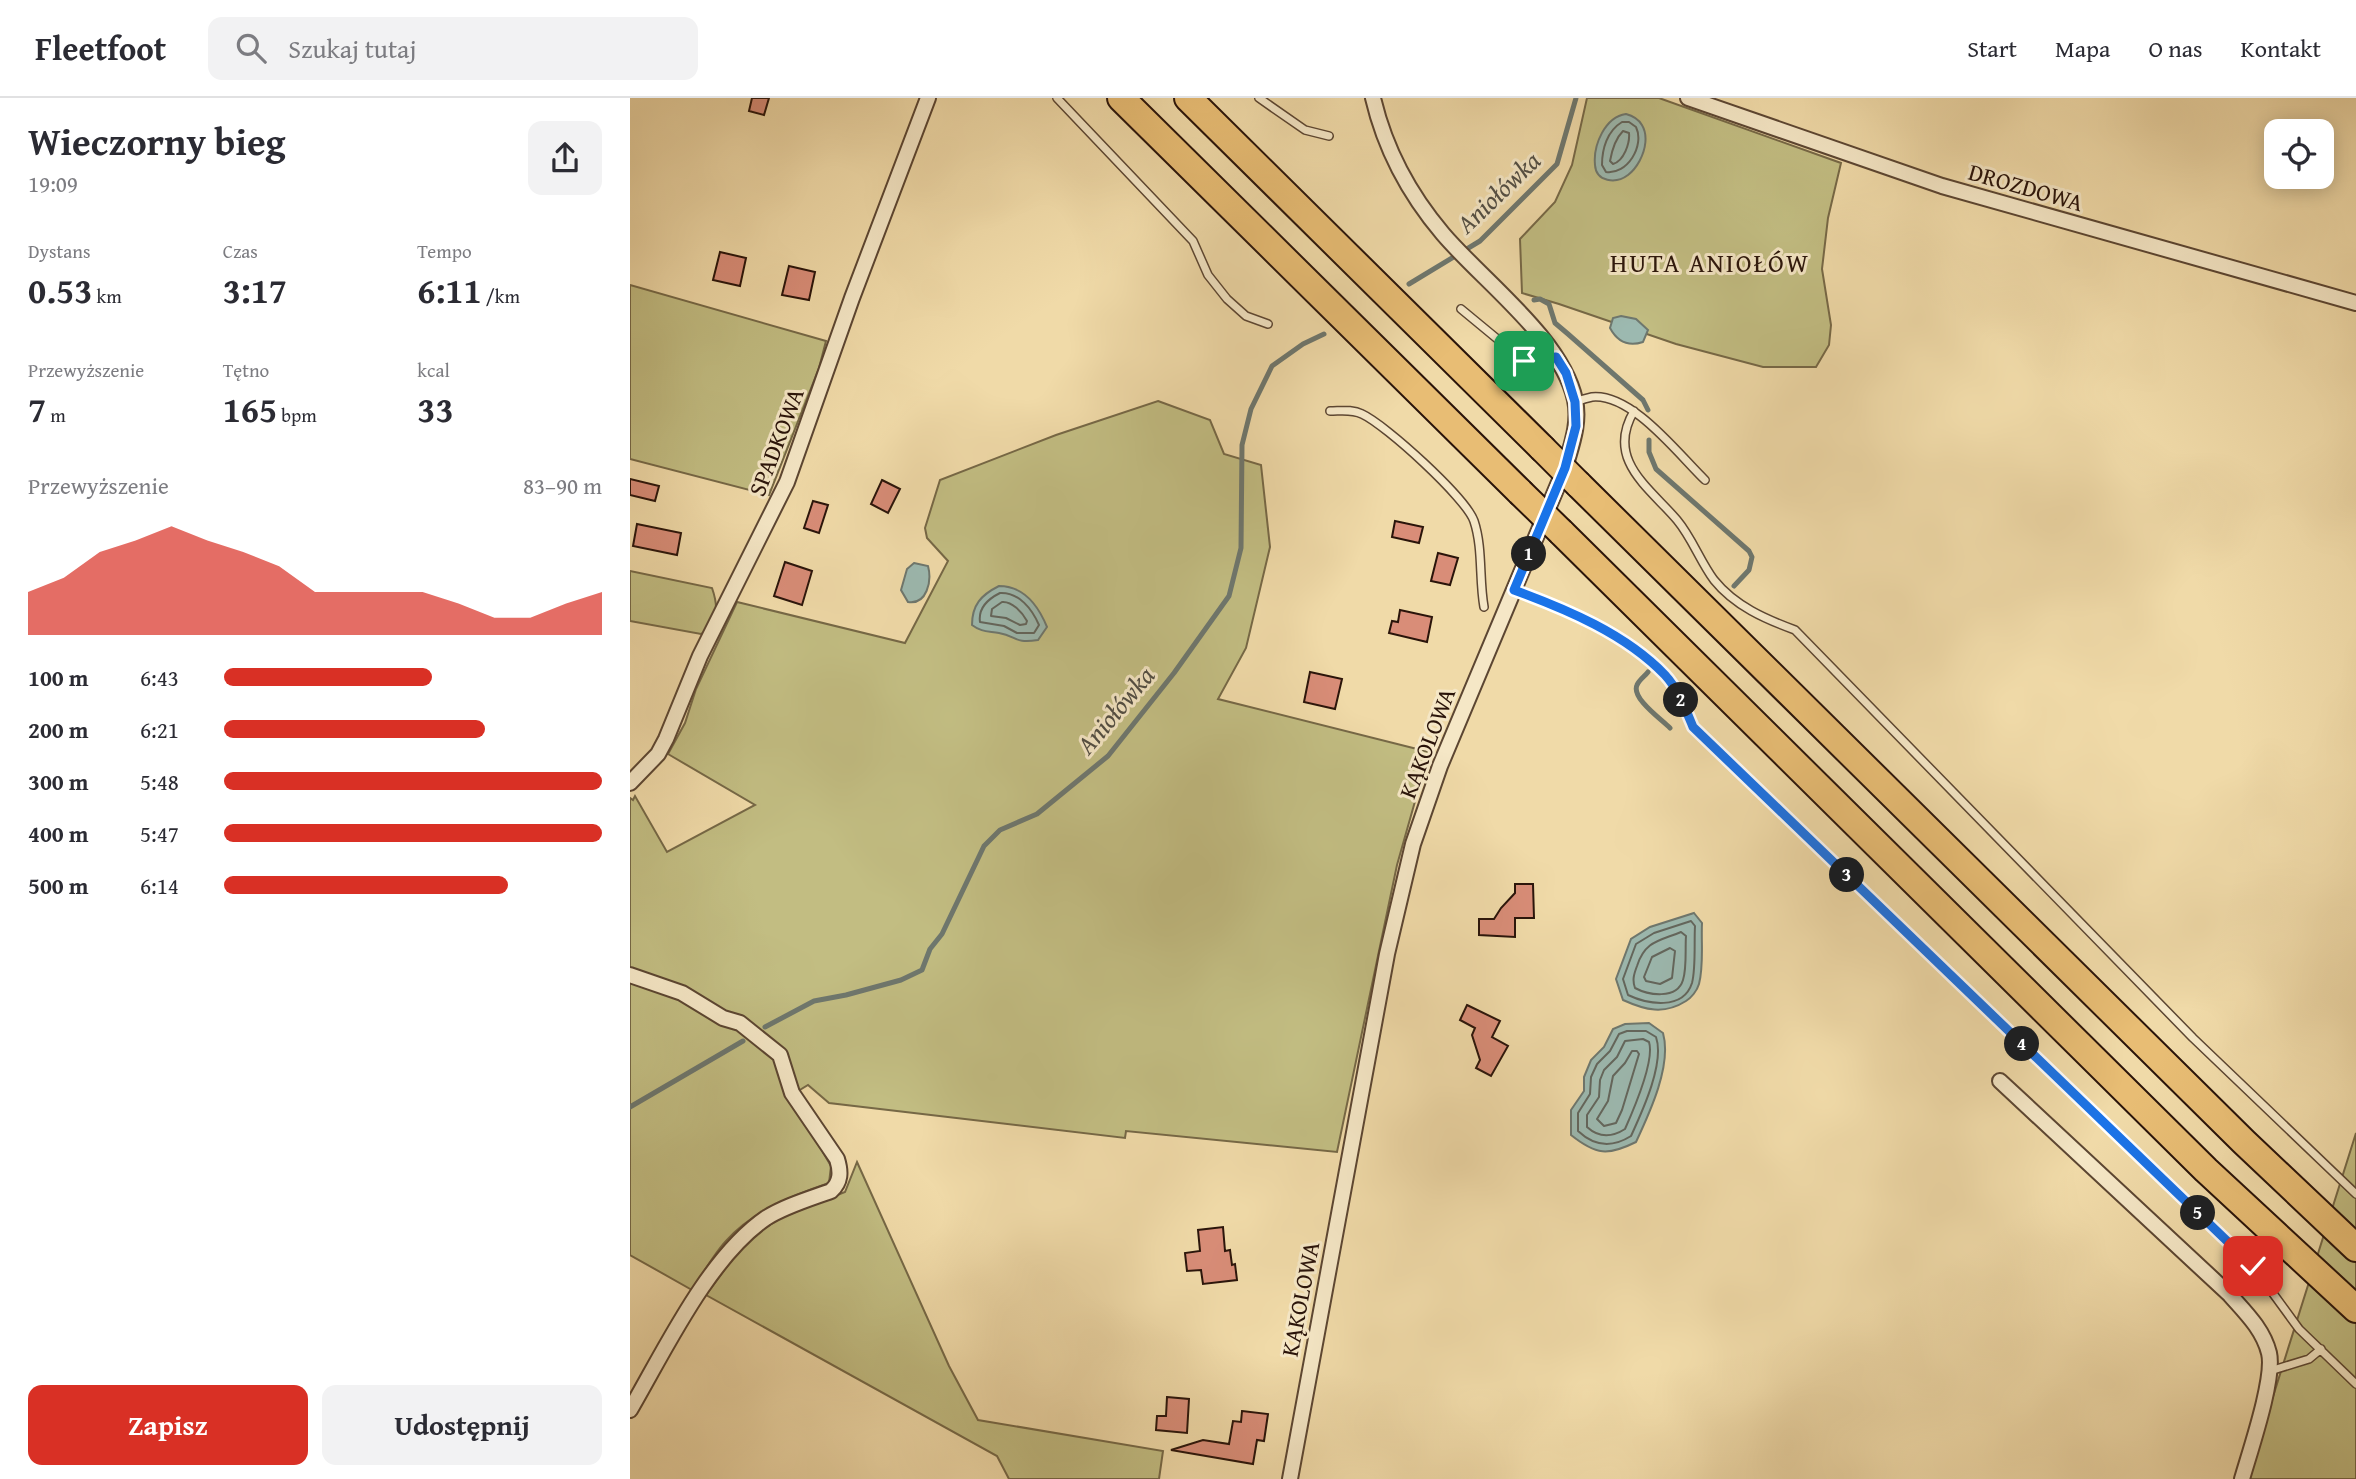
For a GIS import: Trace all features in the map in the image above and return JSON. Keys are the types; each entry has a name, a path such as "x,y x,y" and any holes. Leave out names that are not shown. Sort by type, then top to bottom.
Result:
{"highway":[{"path":"1121,98 2206,1170 2356,1309"},
{"path":"1188,98 2244,1142 2356,1248"}],"street":[{"name":"SPADKOWA","path":"630,783 658,754 666,739 700,656 787,482 852,298 928,98"},
{"name":"KĄKOLOWA","path":"1290,1479 1387,954 1404,880 1440,766 1565,468 1576,426 1575,402 1566,373 1549,346 1443,234 1413,194 1391,157 1373,98"},
{"name":"DROZDOWA","path":"1688,98 1942,186 2356,303"},
{"path":"630,975 682,993 723,1018 740,1023 780,1055 792,1093 837,1159 840,1172 837,1186 831,1191 768,1217 731,1249 696,1297 630,1410"},
{"path":"2000,1081 2230,1295 2258,1326 2269,1353 2269,1371 2259,1421 2242,1479"}],"lane":[{"path":"1057,98 1193,242 1208,275 1227,299 1247,316 1268,324"},
{"path":"1259,98 1306,130 1329,136"},
{"path":"1461,309 1524,361 1534,362 1556,357"},
{"path":"1575,402 1593,397 1610,400 1634,411 1705,480"},
{"path":"1330,411 1354,411 1364,414 1391,433 1463,502 1473,518 1476,532 1484,607"},
{"path":"1634,411 1627,423 1625,440 1630,465 1637,478 1678,522 1715,580 1732,598 1761,618 1795,630 2193,1038 2356,1194"},
{"path":"1514,590 1556,605 1621,640 1666,677 1685,707 1693,727 2253,1266 2288,1316 2356,1384"},
{"path":"2269,1371 2309,1359 2321,1349"}],"shaded area":[{"path":"1587,98 1659,98 1841,163 1828,218 1822,269 1831,325 1829,345 1816,367 1763,367 1676,344 1522,293 1520,239 1555,202 1572,165"},
{"path":"630,285 826,341 819,368 769,495 630,459"},
{"path":"1158,401 1210,420 1224,454 1261,465 1270,547 1246,648 1218,699 1429,752 1397,865 1337,1152 1126,1131 1125,1138 829,1103 808,1085 790,1096 831,1166 829,1183 787,1199 748,1221 721,1246 692,1290 630,1255 630,798 633,800 635,796 667,852 755,805 668,754 685,723 696,689 737,602 905,643 948,561 927,538 925,528 940,480 1056,435"},
{"path":"630,571 712,588 716,614 711,625 701,634 630,621"},
{"path":"2356,1133 2356,1479 2247,1479"},
{"path":"857,1162 949,1366 978,1420 1163,1451 1159,1479 1009,1479 997,1456 706,1295 748,1238 783,1217 845,1192"}],"water":[{"path":"1626,114 1636,118 1642,125 1645,133 1643,152 1640,161 1628,175 1618,180 1607,180 1596,171 1598,141 1612,120"},
{"path":"1621,316 1636,319 1648,330 1643,342 1628,343 1616,336 1610,328 1613,318"},
{"path":"914,563 928,566 928,585 920,600 908,602 901,590 907,569"},
{"path":"999,586 1016,589 1034,604 1047,627 1038,640 1020,640 972,625 979,601"},
{"path":"1694,913 1702,923 1702,954 1701,977 1694,994 1678,1005 1654,1010 1623,1000 1616,979 1631,939 1650,927"},
{"path":"1649,1023 1663,1033 1665,1059 1647,1117 1636,1142 1618,1150 1595,1150 1571,1135 1571,1110 1584,1091 1584,1077 1591,1060 1604,1047 1613,1029 1625,1024"}],"building":[{"path":"752,98 769,98 764,115 749,111"},
{"path":"720,252 746,258 740,286 713,280"},
{"path":"789,266 815,272 809,300 782,295"},
{"path":"630,479 659,486 655,501 630,495"},
{"path":"882,480 900,489 888,513 871,504"},
{"path":"813,501 828,505 819,533 804,528"},
{"path":"1395,521 1423,527 1419,543 1392,537"},
{"path":"637,524 681,533 677,555 633,546"},
{"path":"1438,553 1458,558 1450,585 1431,581"},
{"path":"785,562 812,571 802,605 774,596"},
{"path":"1400,610 1432,617 1427,642 1389,633 1392,621 1398,622"},
{"path":"1310,672 1342,679 1335,709 1304,702"},
{"path":"1515,884 1533,884 1534,918 1515,918 1515,937 1479,935 1479,919 1494,919 1515,893"},
{"path":"1467,1005 1500,1021 1492,1037 1508,1046 1491,1076 1476,1068 1480,1060 1472,1035 1475,1028 1460,1020"},
{"path":"1223,1227 1225,1251 1230,1250 1237,1280 1203,1284 1201,1270 1187,1271 1185,1253 1200,1251 1198,1230"},
{"path":"1167,1397 1189,1399 1187,1433 1156,1430 1157,1416 1166,1416"},
{"path":"1242,1411 1268,1414 1264,1441 1257,1440 1253,1464 1171,1450 1203,1440 1229,1444 1233,1421 1241,1422"}],"waterway":[{"name":"Aniołówka","path":"1409,284 1480,241 1557,164 1576,98"},
{"path":"1534,300 1540,299 1549,304 1555,323 1643,400 1648,410"},
{"name":"Aniołówka","path":"765,1027 814,1001 901,980 922,970 930,949 942,934 984,846 1000,830 1037,814 1108,756 1174,673 1229,596 1241,548 1242,445 1251,409 1272,366 1303,344 1324,334"},
{"path":"1649,440 1649,452 1656,469 1749,551 1752,557 1749,570 1734,586"},
{"path":"1648,672 1637,685 1638,696 1670,728"},
{"name":"Aniołówka","path":"630,1107 743,1041"}],"district":[{"name":"HUTA ANIOŁÓW","path":"1710,262"}],"route":[{"path":"1524,361 1534,362 1556,357 1566,373 1575,402 1576,426 1565,468 1514,590 1556,605 1621,640 1646,658 1666,677 1685,707 1693,727 2253,1266"}]}
